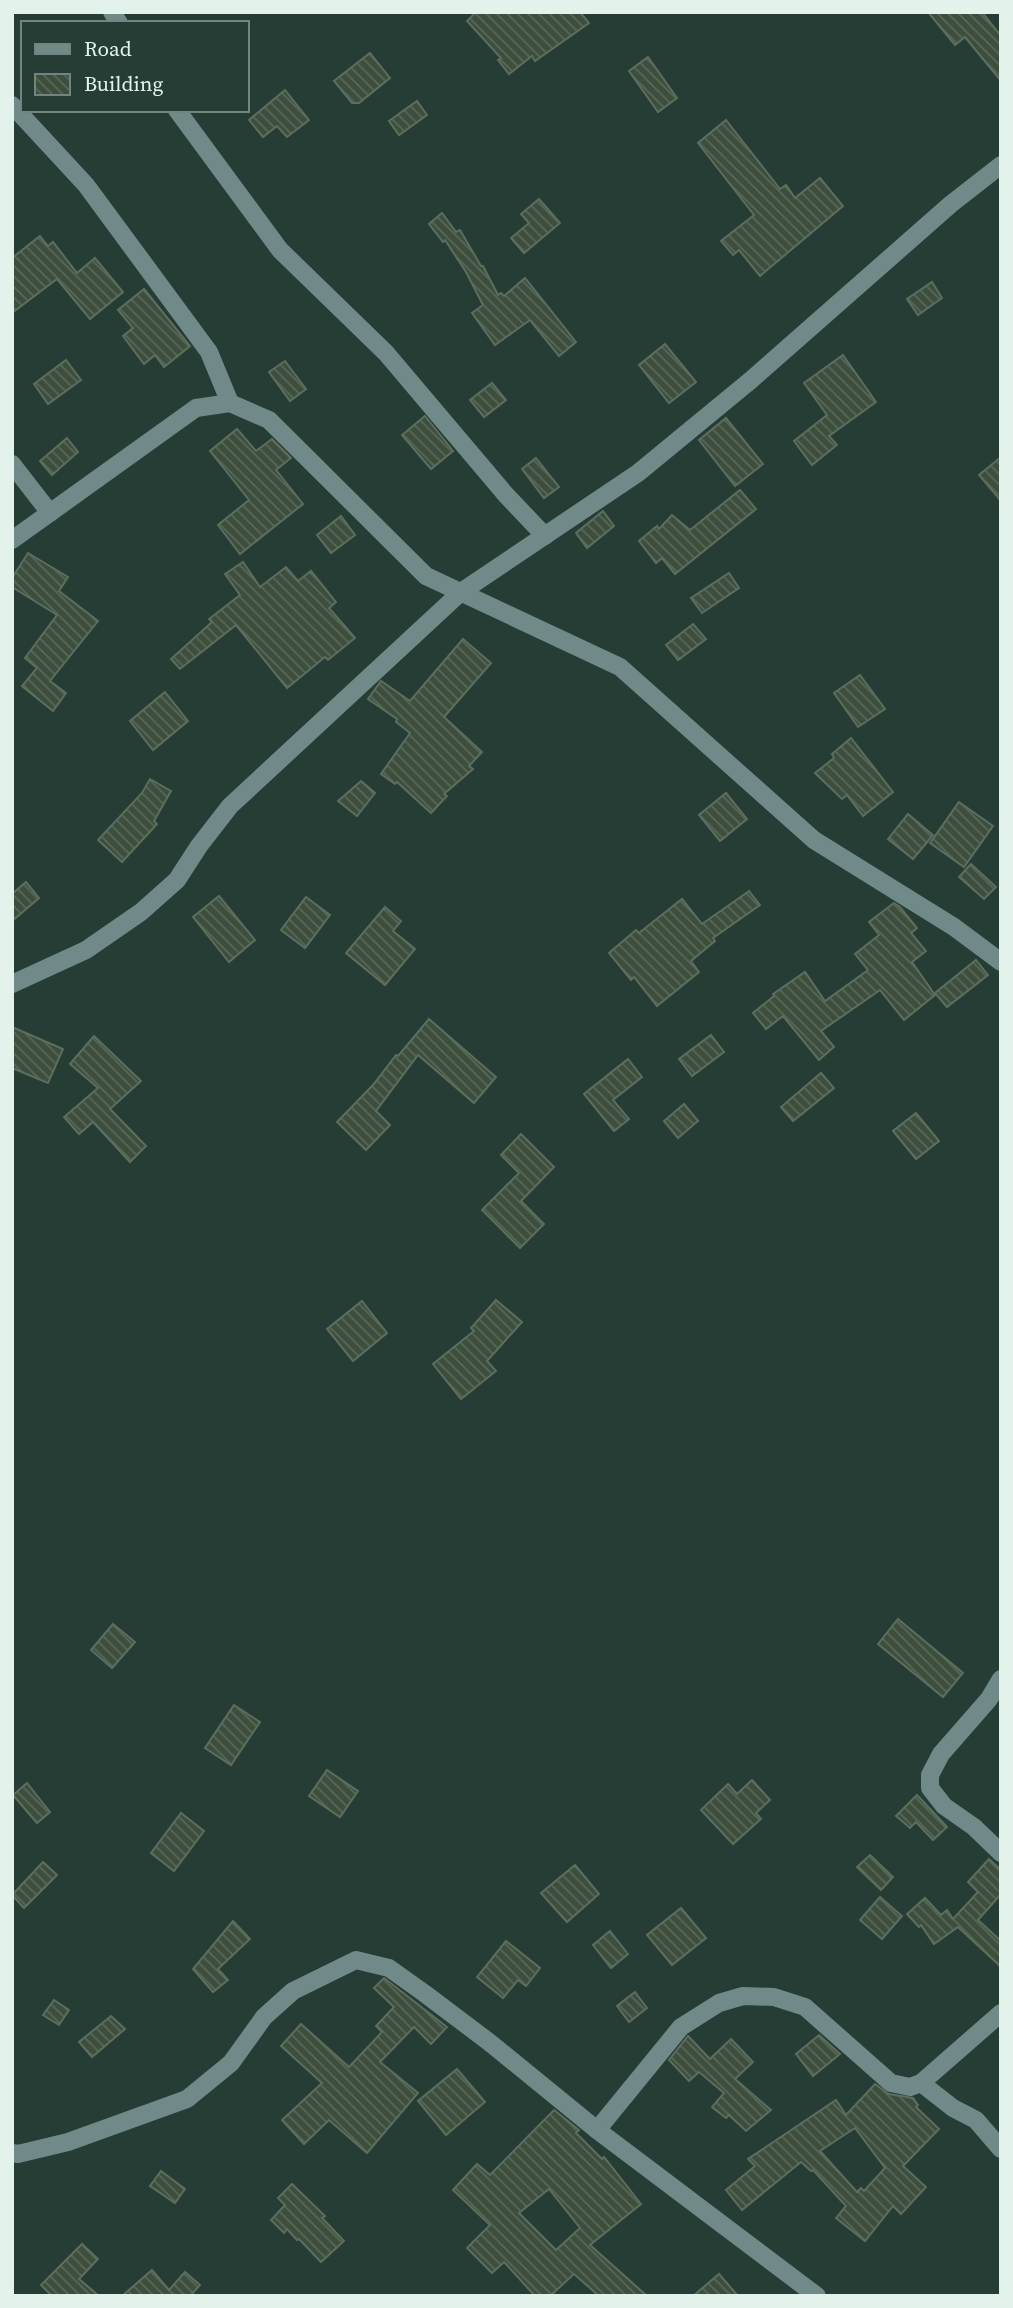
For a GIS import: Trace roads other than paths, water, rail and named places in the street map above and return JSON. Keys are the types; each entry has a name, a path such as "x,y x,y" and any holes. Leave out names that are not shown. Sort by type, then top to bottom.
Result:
{"street":[{"path":"12,105 86,185 209,352 230,403"},
{"path":"178,112 280,250 386,353 506,495 545,536"},
{"path":"12,984 86,950 141,912 177,880 230,806 461,592 638,473 751,380 951,204 1001,165"},
{"path":"12,540 196,408 230,403 269,419 426,576 620,667 814,840 954,927 1001,962"},
{"path":"12,464 50,513"},
{"path":"1001,1679 989,1699 941,1754 930,1775 930,1788 944,1806 974,1827 1001,1853"},
{"path":"12,2153 19,2154 68,2142 187,2099 231,2063 264,2017 293,1991 356,1960 389,1968 817,2296"},
{"path":"597,2130 681,2027 719,2003 743,1996 774,1997 805,2007 891,2082 910,2087 921,2083 1001,2013"},
{"path":"921,2083 953,2108 976,2120 1001,2149"}]}
